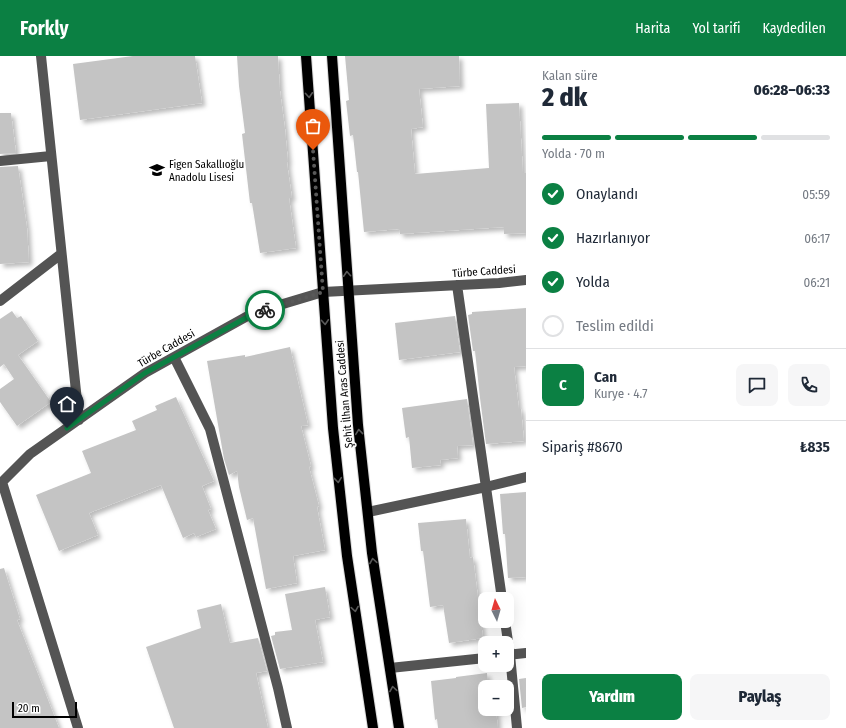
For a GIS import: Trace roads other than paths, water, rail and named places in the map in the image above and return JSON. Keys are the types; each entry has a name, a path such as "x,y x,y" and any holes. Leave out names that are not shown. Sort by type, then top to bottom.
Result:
{"main road":[{"name":"Şehit İlhan Aras Caddesi","path":"306,56 332,428 347,556 373,728"},
{"name":"Şehit İlhan Aras Caddesi","path":"332,56 358,425 372,553 399,728"}],"street":[{"path":"41,56 79,420"},
{"path":"0,161 51,156"},
{"path":"0,301 61,254"},
{"name":"Türbe Caddesi","path":"1,483 30,454 145,373 253,314 323,292 499,283 526,280"},
{"path":"457,285 501,592"},
{"path":"174,357 210,429 278,688 287,728"},
{"path":"368,512 526,477"},
{"path":"1,483 78,728"},
{"path":"514,654 526,653"},
{"path":"390,668 478,659"},
{"path":"511,672 518,728"}],"place":[{"name":"Figen Sakallıoğlu Anadolu Lisesi","path":"157,170"}]}
